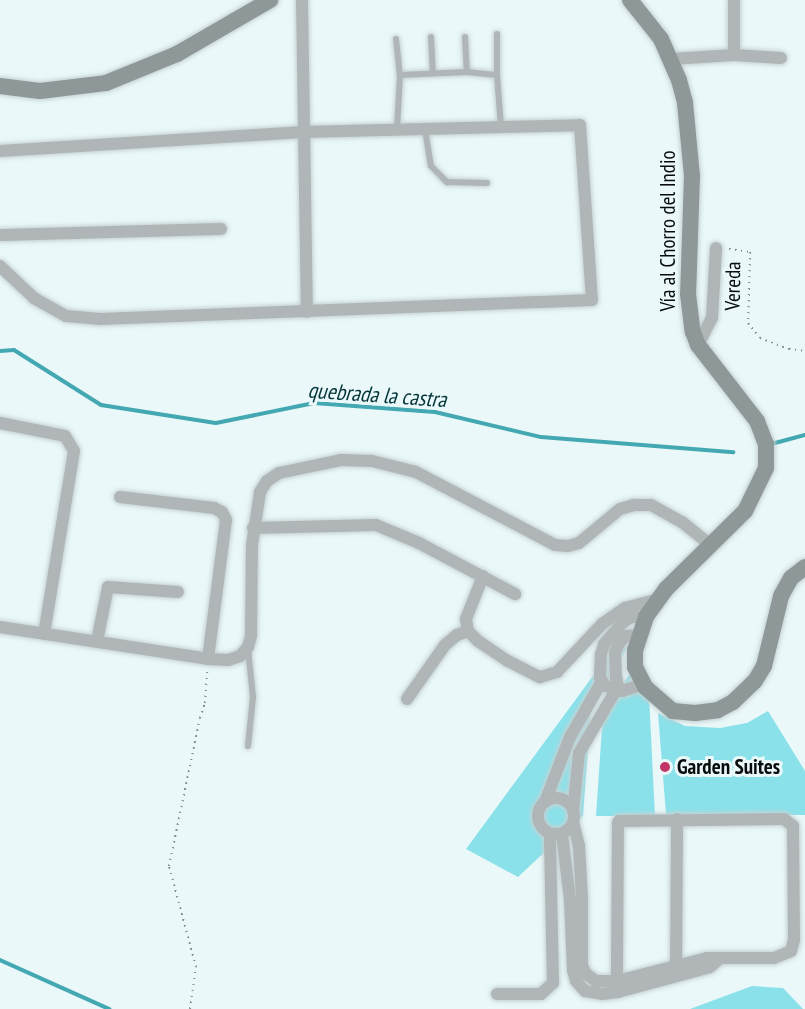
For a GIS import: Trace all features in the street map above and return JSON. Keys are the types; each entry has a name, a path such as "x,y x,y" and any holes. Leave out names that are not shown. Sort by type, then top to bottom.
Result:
{"street":[{"path":"0,86 40,91 106,83 177,54 270,0"},
{"path":"302,0 307,312"},
{"name":"Vía al Chorro del Indio","path":"630,0 662,39 685,102 690,132 692,176 689,315 698,345 757,421 766,444 766,468 745,511 658,599 646,617 639,635 635,667 644,684"},
{"path":"734,0 734,56"},
{"path":"671,59 734,56 781,58"},
{"path":"0,151 303,132 580,126 592,300 100,320 66,316 34,298 0,266"},
{"path":"0,235 220,229"},
{"path":"698,345 712,318 716,248"},
{"path":"0,423 65,436 74,451 44,634"},
{"path":"0,627 208,659 234,659 248,647 253,622 253,528 260,492 272,477 285,471 357,459 387,463 416,472 555,545 568,546 579,543 620,509 634,504 651,505 682,522 710,544"},
{"path":"120,497 214,508 222,512 226,520 208,659"},
{"path":"253,528 376,525 483,576 515,594"},
{"path":"646,617 631,617 621,623 604,644 601,654 602,681 606,687 618,690 644,684 673,711 695,713 718,710 733,702 755,681 764,666 781,596 791,578 805,567"},
{"path":"483,576 466,619 468,631 478,641 534,676 546,676 557,672 602,624 625,608 658,599"},
{"path":"97,641 108,587 112,585 178,592"},
{"path":"407,699 445,645 457,635 468,631"},
{"path":"618,986 618,823 621,819 784,819 793,826 794,940 791,951 774,958 718,960 710,967 676,972 618,986 602,994 585,991 576,981 576,899 579,846 573,816 579,753 618,690 615,652 619,643 626,636 639,635"},
{"path":"576,899 556,834 538,822 538,811 545,802 570,737 602,681"},
{"path":"545,802 561,799 573,816"},
{"path":"496,994 542,994 554,983 556,834 573,816"},
{"path":"676,972 677,819"}],"lane":[{"path":"497,34 501,127"},
{"path":"431,37 433,73"},
{"path":"465,37 467,72"},
{"path":"396,39 400,75 397,130"},
{"path":"400,75 467,72 497,75"},
{"path":"425,129 431,165 447,182 487,183"},
{"path":"248,647 253,697 248,746"}],"path":[{"name":"Vereda","path":"716,248 750,252 748,323 760,338 789,349 805,351"},
{"path":"190,1009 196,967 169,866 196,734 206,703 208,659"}],"shaded area":[{"path":"623,635 626,650 591,708 583,816 518,877 466,849"},
{"path":"633,669 649,695 655,816 596,816 603,713"},
{"path":"768,711 805,771 805,815 666,814 658,713 685,726 720,728 747,723"},
{"path":"752,986 783,988 803,1009 690,1009"}],"waterway":[{"name":"quebrada la castra","path":"0,351 14,350 101,405 216,423 314,403 435,412 541,437 733,452"},
{"name":"quebrada la castra","path":"775,443 805,435"},
{"path":"0,960 109,1009"}],"place":[{"name":"Garden Suites","path":"665,767"}]}
